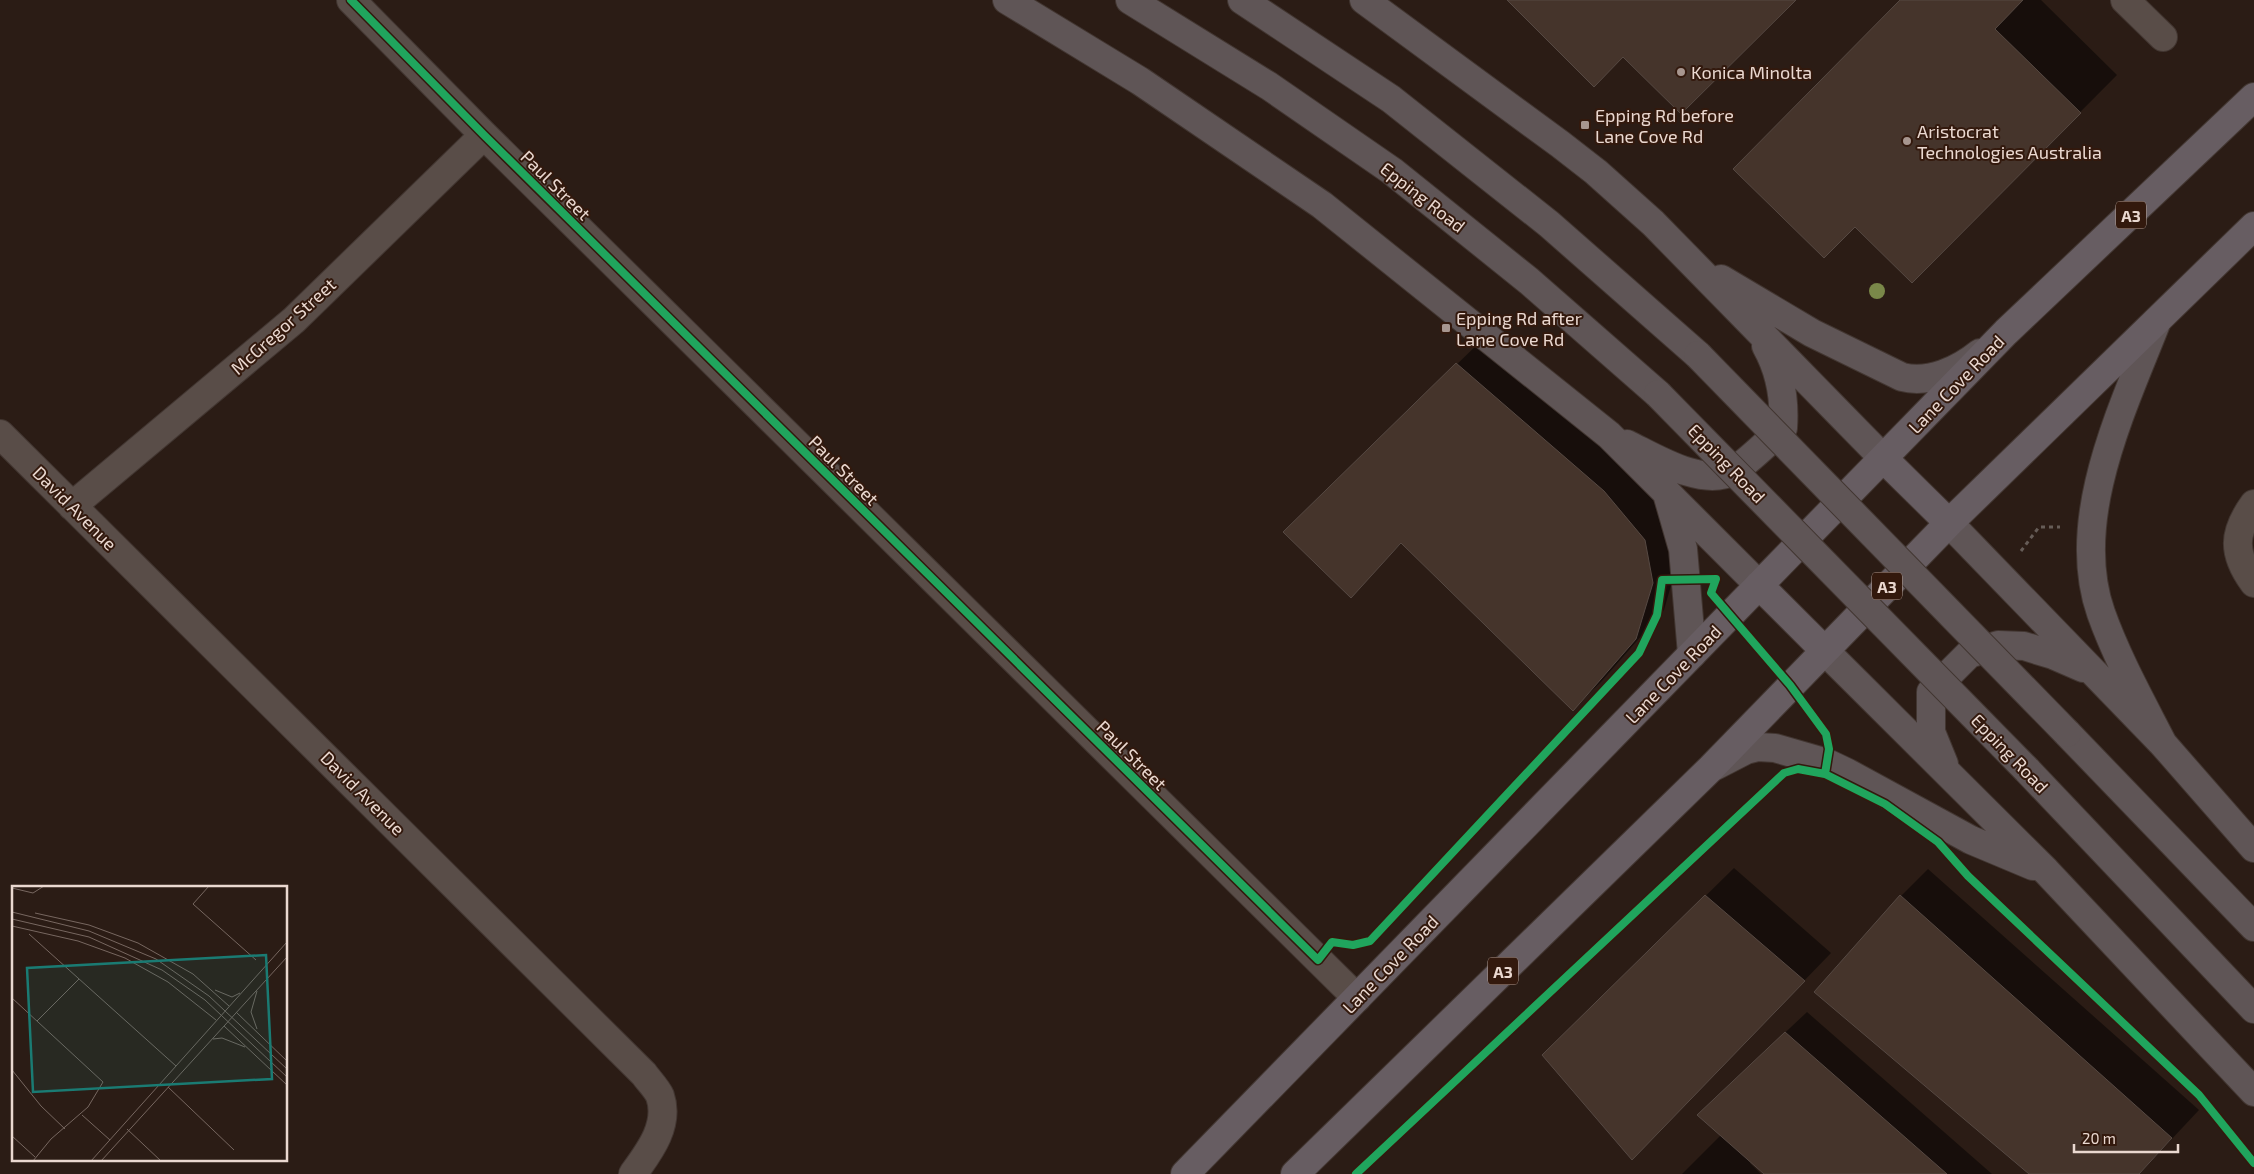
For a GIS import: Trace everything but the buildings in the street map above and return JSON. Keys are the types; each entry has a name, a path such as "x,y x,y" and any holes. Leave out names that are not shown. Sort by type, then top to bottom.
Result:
{"highway":[{"name":"Lane Cove Road","path":"1185,1174 2006,332 2254,96"},
{"name":"A3","path":"1295,1174 1710,768 1949,523 2254,226"},
{"path":"1883,458 1949,523"},
{"path":"1759,585 1824,650"}],"main road":[{"path":"1006,0 1140,81 1322,205 1609,435 1759,585"},
{"name":"Epping Road","path":"1130,0 1269,86 1392,171 1529,281 1658,394 2027,770 2254,1009"},
{"path":"1242,0 1391,99 1549,224 1698,355 2254,927"},
{"path":"1364,0 1469,75 1596,172 1653,223 1883,458"},
{"path":"1689,260 1812,332 1883,369 1915,380 1939,375 1969,362 2006,332"},
{"path":"2157,321 2117,423 2094,501 2091,527 2092,572 2101,612 2119,656 2162,744"},
{"path":"1609,435 1682,470 1701,475 1718,476 1733,471 1783,428 1784,411 1781,387 1769,352 1755,327"},
{"path":"1667,493 1682,549 1692,654"},
{"path":"1949,523 2162,744 2254,848"},
{"path":"1947,772 1931,732 1931,692 1969,654 1998,645 2024,646 2053,654 2096,674"},
{"path":"1824,650 2046,871 2254,1092"},
{"path":"1710,768 1746,750 1758,747 1775,748 1827,763 1971,840 2046,871"}],"street":[{"name":"Paul Street","path":"351,0 484,135 1357,998"},
{"path":"2125,0 2163,37"},
{"name":"McGregor Street","path":"72,506 294,320 484,135"},
{"name":"David Avenue","path":"0,434 644,1074 660,1096 662,1117 656,1138 633,1174"},
{"path":"2254,504 2242,520 2237,537 2243,568 2254,583"}],"path":[{"path":"2019,554 2039,527 2062,527"}],"cycle path":[{"path":"351,0 484,135 1318,960 1332,942 1353,945 1370,941 1639,653 1657,615 1662,580 1716,579 1711,593 1790,685 1826,734 1829,749 1825,774"},
{"path":"1356,1174 1784,773 1798,769 1825,774 1885,804 1938,842 1968,876 2199,1095 2254,1163"}],"place":[{"name":"Konica Minolta","path":"1681,72"},
{"name":"Epping Rd before Lane Cove Rd","path":"1585,125"},
{"name":"Aristocrat Technologies Australia","path":"1907,141"},
{"name":"Epping Rd after Lane Cove Rd","path":"1446,328"}]}
